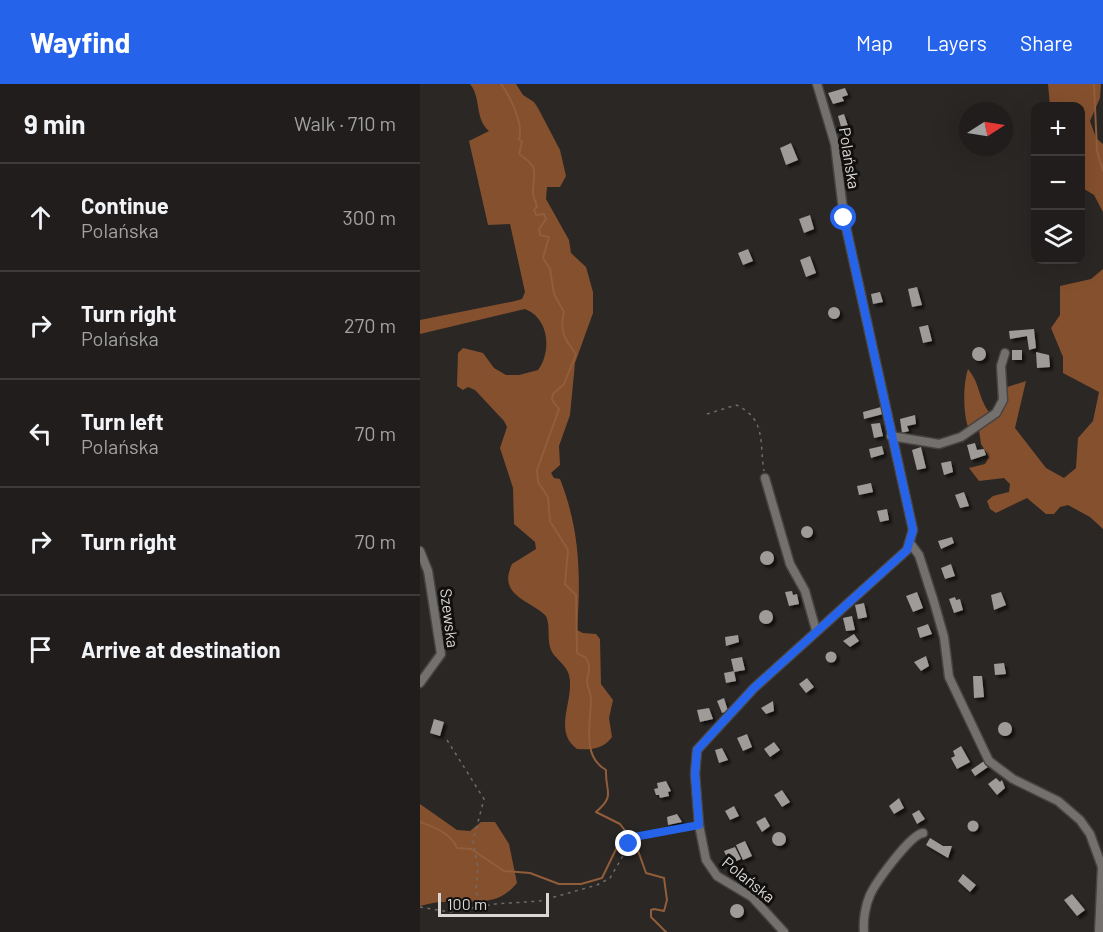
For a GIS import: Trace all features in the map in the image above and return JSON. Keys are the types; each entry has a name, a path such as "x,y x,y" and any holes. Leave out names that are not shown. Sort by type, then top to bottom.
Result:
{"street":[{"name":"Polańska","path":"784,932 752,897 717,876 706,860 699,825 695,774 697,750 754,688 907,550 913,530 844,218 835,144 817,84"},
{"path":"891,436 939,444 961,437 996,412 1003,400 1001,366 1005,353"},
{"path":"765,478 790,564 805,591 816,630"},
{"path":"910,543 919,555 934,602 944,638 949,677 989,760 1013,778 1058,801 1080,820 1090,834 1102,867 1100,932"},
{"name":"Szewska","path":"420,551 428,571 441,654 420,683"},
{"path":"864,932 863,922 870,895 901,848 918,834 923,833"}],"path":[{"path":"707,414 736,405 749,411 757,421 765,478"},
{"path":"447,740 484,799 473,841 478,868 476,889 479,906"},
{"path":"420,907 449,912 479,906 540,901 597,885 610,878 634,837 699,825"}],"shaded area":[{"path":"470,84 516,84 523,95 534,102 538,108 560,150 566,176 560,187 547,187 546,199 569,240 571,253 586,267 593,292 593,313 575,363 570,415 559,446 560,465 551,473 554,478 560,479 567,498 575,535 579,572 577,630 596,634 600,639 601,684 613,700 609,718 612,737 605,744 592,749 577,749 570,742 566,733 569,675 550,648 546,616 517,596 509,583 508,575 512,564 536,549 535,542 514,524 513,488 500,448 507,427 475,390 468,387 463,390 457,386 458,353 463,348 483,353 494,368 506,375 519,375 538,370 545,354 546,336 543,327 533,313 525,309 420,334 420,320 515,301 522,299 525,292 510,224 488,225 469,141 489,131 481,120 476,96"},
{"path":"1048,84 1101,84 1100,98 1090,121 1096,138 1103,144 1103,212 1094,195 1085,189 1085,102 1050,102"},
{"path":"1103,269 1103,529 1090,517 1068,505 1060,507 1054,514 1046,514 1027,498 996,513 990,509 987,501 993,496 1009,492 1010,484 1004,478 979,481 969,468 985,464 989,457 981,444 979,430 968,427 966,421 964,390 968,369 989,412 1004,407 1007,387 1026,381 1015,428 1046,468 1064,478 1076,468 1078,438 1093,421 1099,392 1063,373 1063,357 1051,328 1060,315 1060,286 1091,279"},
{"path":"420,804 457,830 470,831 481,822 495,822 509,844 517,883 501,897 492,900 440,902 420,906"}],"building":[{"path":"845,88 848,95 842,97 844,101 833,104 828,93"},
{"path":"844,114 850,132 843,134 838,116"},
{"path":"791,143 798,160 786,165 780,148"},
{"path":"810,215 814,229 804,233 799,219"},
{"path":"748,249 753,261 743,265 738,253"},
{"path":"810,256 816,273 806,277 800,260"},
{"path":"917,287 922,305 912,307 908,289"},
{"path":"880,292 883,302 873,304 871,294"},
{"path":"836,307 840,313 836,319 832,319 828,311"},
{"path":"928,325 932,341 923,343 919,327"},
{"path":"1034,329 1036,348 1029,350 1027,336 1010,339 1009,331"},
{"path":"979,347 984,349 986,354 984,359 979,361 974,359 972,354 974,349"},
{"path":"1012,350 1022,350 1022,360 1012,360"},
{"path":"1036,352 1049,355 1050,367 1037,368"},
{"path":"881,407 883,414 864,419 863,412"},
{"path":"915,415 916,424 907,426 909,431 902,433 900,419"},
{"path":"880,423 883,436 874,438 871,424"},
{"path":"975,443 977,450 984,449 986,455 971,460 967,445"},
{"path":"882,446 884,454 871,458 869,449"},
{"path":"921,447 926,468 917,470 912,450"},
{"path":"951,461 953,472 944,475 941,463"},
{"path":"871,483 873,492 859,495 857,486"},
{"path":"964,492 969,506 960,508 955,495"},
{"path":"887,509 889,520 880,522 877,511"},
{"path":"809,526 813,532 809,538 805,538 801,530"},
{"path":"952,537 954,543 941,549 938,541"},
{"path":"767,551 772,553 774,558 772,563 767,565 762,563 760,558 762,553"},
{"path":"951,564 955,576 945,579 941,568"},
{"path":"792,591 793,595 797,594 799,604 789,606 785,592"},
{"path":"917,592 923,608 913,612 906,596"},
{"path":"1001,592 1006,605 994,610 991,595"},
{"path":"955,597 956,600 960,599 963,610 954,613 949,599"},
{"path":"864,603 867,617 858,619 855,605"},
{"path":"766,610 771,612 773,617 771,622 766,624 761,622 759,617 761,612"},
{"path":"852,616 855,630 846,631 843,618"},
{"path":"928,624 932,634 920,638 917,628"},
{"path":"854,634 859,641 850,647 843,641"},
{"path":"738,635 739,642 726,646 725,637"},
{"path":"831,651 837,657 831,663 825,657"},
{"path":"926,656 929,666 921,671 914,662"},
{"path":"742,657 745,670 734,672 731,659"},
{"path":"1004,663 1006,674 995,675 994,664"},
{"path":"734,671 736,681 726,683 724,673"},
{"path":"973,676 982,676 984,697 974,698"},
{"path":"807,678 814,687 806,693 799,684"},
{"path":"724,698 728,711 722,713 717,701"},
{"path":"773,701 774,711 766,714 761,708"},
{"path":"709,708 713,719 700,722 697,710"},
{"path":"434,719 444,722 440,736 430,733"},
{"path":"1002,722 1008,722 1012,729 1008,736 1002,736 998,732 998,726"},
{"path":"747,734 752,747 743,751 737,738"},
{"path":"774,742 780,750 770,757 764,749"},
{"path":"961,746 970,762 957,769 951,758 955,756 953,751"},
{"path":"722,748 728,760 719,763 715,750"},
{"path":"984,761 988,767 975,776 971,770"},
{"path":"996,778 1000,782 1002,780 1005,788 997,795 988,784"},
{"path":"666,781 671,791 668,792 669,796 660,798 654,789 658,788 657,783"},
{"path":"782,790 790,802 782,807 774,795"},
{"path":"899,798 904,808 894,814 889,806"},
{"path":"734,806 739,816 730,820 725,811"},
{"path":"919,810 925,819 917,824 912,814"},
{"path":"677,814 682,822 668,825 667,817"},
{"path":"765,817 770,826 762,832 756,822"},
{"path":"973,820 979,826 973,832 967,826"},
{"path":"779,832 784,834 786,839 784,844 779,846 774,844 772,839 774,834"},
{"path":"930,838 943,846 952,846 948,858 926,845"},
{"path":"745,841 752,856 743,860 736,845"},
{"path":"735,847 741,859 730,864 724,851"},
{"path":"963,874 976,885 970,892 958,881"},
{"path":"1072,894 1085,910 1077,916 1064,900"},
{"path":"734,904 740,904 744,911 740,918 734,918 730,914 730,908"}],"waterway":[{"path":"501,84 512,103 520,126 519,139 522,142 519,154 533,167 533,195 537,207 534,210 536,215 544,214 546,219 539,229 540,235 549,237 543,258 550,269 554,294 564,312 562,325 564,335 576,354 564,384 553,394 552,400 559,409 537,470 538,482 548,497 550,521 568,550 565,584 576,595 577,653 586,658 589,664 587,681 591,699 590,748 598,764 606,770 608,793 606,801 596,812 620,824 636,845 646,873 664,878 667,900 664,911 651,910 651,917 666,932"},
{"path":"1094,84 1097,151 1103,171"},
{"path":"420,822 446,834 457,848 471,849 504,871 530,873 559,884 581,884 602,878 620,841 631,838"}],"route":[{"path":"629,844 634,837 699,825 695,774 697,750 754,688 907,550 912,539 913,530 844,218"}]}
